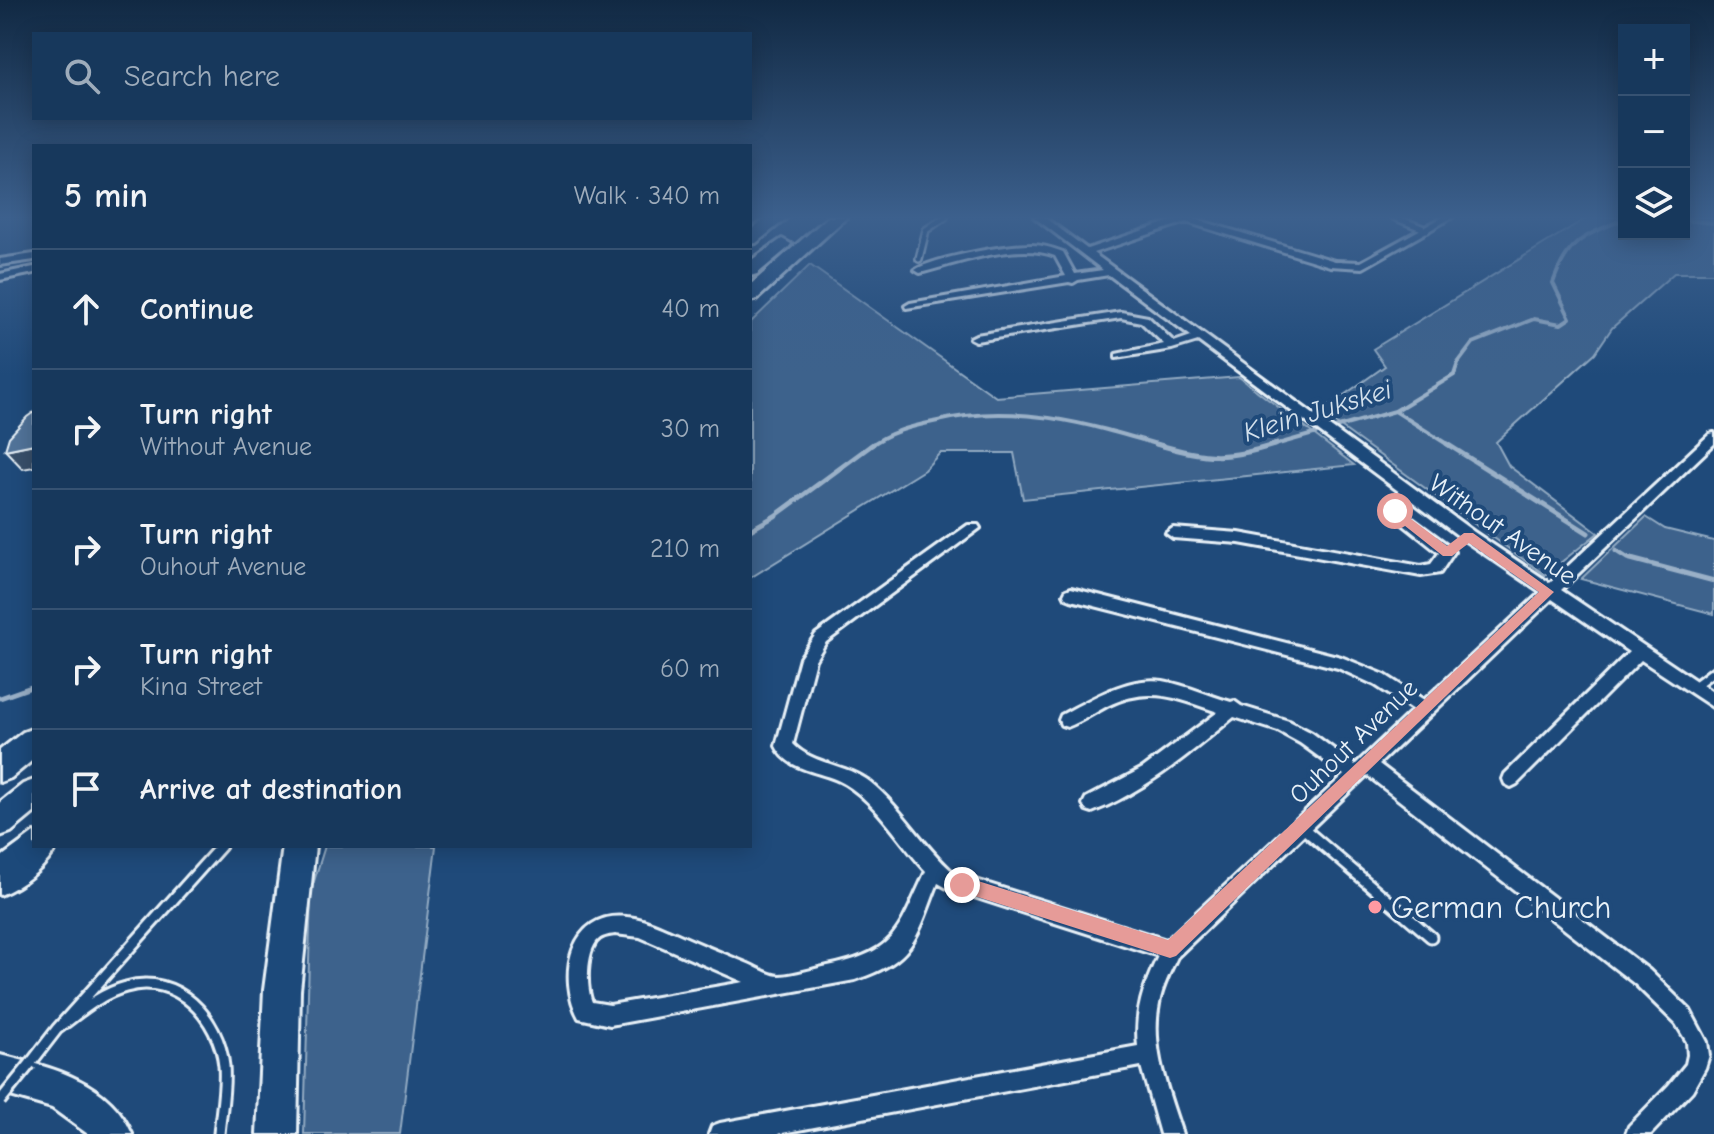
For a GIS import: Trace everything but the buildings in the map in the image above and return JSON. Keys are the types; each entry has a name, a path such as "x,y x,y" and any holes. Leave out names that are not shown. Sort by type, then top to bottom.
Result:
{"highway":[{"path":"752,293 778,270"},
{"path":"0,768 32,743"},
{"path":"0,821 32,796"},
{"path":"0,879 39,848"},
{"path":"277,1134 280,979 299,848"},
{"path":"15,1069 71,1096 108,1126 112,1134"}],"street":[{"path":"0,277 32,270"},
{"path":"1068,270 1073,280"},
{"path":"910,306 1113,271"},
{"name":"Without Avenue","path":"1113,271 1469,536 1714,701"},
{"path":"976,338 1129,315 1149,323 1172,346"},
{"path":"1120,356 1172,346 1199,337"},
{"name":"Ouhout Avenue","path":"1171,1134 1149,1054 1148,1007 1170,950 1713,439"},
{"path":"1395,511 1447,552"},
{"path":"973,528 821,638 808,658 800,695 786,733 787,751 851,778 868,792 935,870 962,885 1170,950"},
{"path":"1173,533 1239,538 1429,571 1441,564 1447,552 1469,536"},
{"path":"1071,594 1341,663 1380,680 1424,709"},
{"path":"1511,779 1639,652"},
{"path":"1067,720 1120,692 1150,686 1234,708 1306,738 1360,769 1642,977 1682,1017 1694,1036 1699,1053 1695,1068 1637,1134"},
{"path":"1092,804 1122,792 1234,708"},
{"path":"777,986 640,928 606,925 592,931 581,954 578,989 580,1002 586,1011 610,1015 777,986 855,970 895,949 908,930 935,870"},
{"path":"720,1134 1149,1054"}],"lane":[{"path":"1693,687 1714,671"},
{"path":"1301,827 1431,937"},
{"path":"0,1101 15,1069 57,1029 219,848"},
{"path":"57,1029 107,994 130,986 154,983 189,997 214,1031 223,1056 219,1134"}],"shaded area":[{"path":"805,270 817,270 996,397 1239,377 1354,465 1023,499 1014,453 940,453 924,470 752,577 752,321"},
{"path":"1502,270 1714,270 1714,273 1674,273 1612,328 1595,353 1496,442 1509,466 1598,533 1545,575 1320,412 1385,366 1373,349"},
{"path":"1646,517 1665,529 1714,541 1714,614 1581,579"},
{"path":"324,848 436,848 400,1134 304,1134 311,891"}],"waterway":[{"name":"Klein Jukskei","path":"1395,411 1454,375 1458,363 1473,343 1534,319 1561,324 1570,318 1553,283 1559,270"},
{"name":"Klein Jukskei","path":"1271,446 1395,411"},
{"path":"1395,411 1450,446"},
{"name":"Klein Jukskei","path":"870,446 916,426 963,416 992,414 1077,423 1163,446"},
{"name":"Klein Jukskei","path":"752,529 775,516 873,444"},
{"name":"Klein Jukskei","path":"1156,444 1189,453 1217,456 1277,444"},
{"path":"1447,444 1588,533"},
{"path":"1616,551 1627,558 1714,581"},
{"name":"Klein Jukskei","path":"0,698 32,687"}],"place":[{"name":"German Church","path":"1375,907"}],"route":[{"path":"962,885 1170,950 1548,592 1469,536 1447,552 1395,511"}]}
